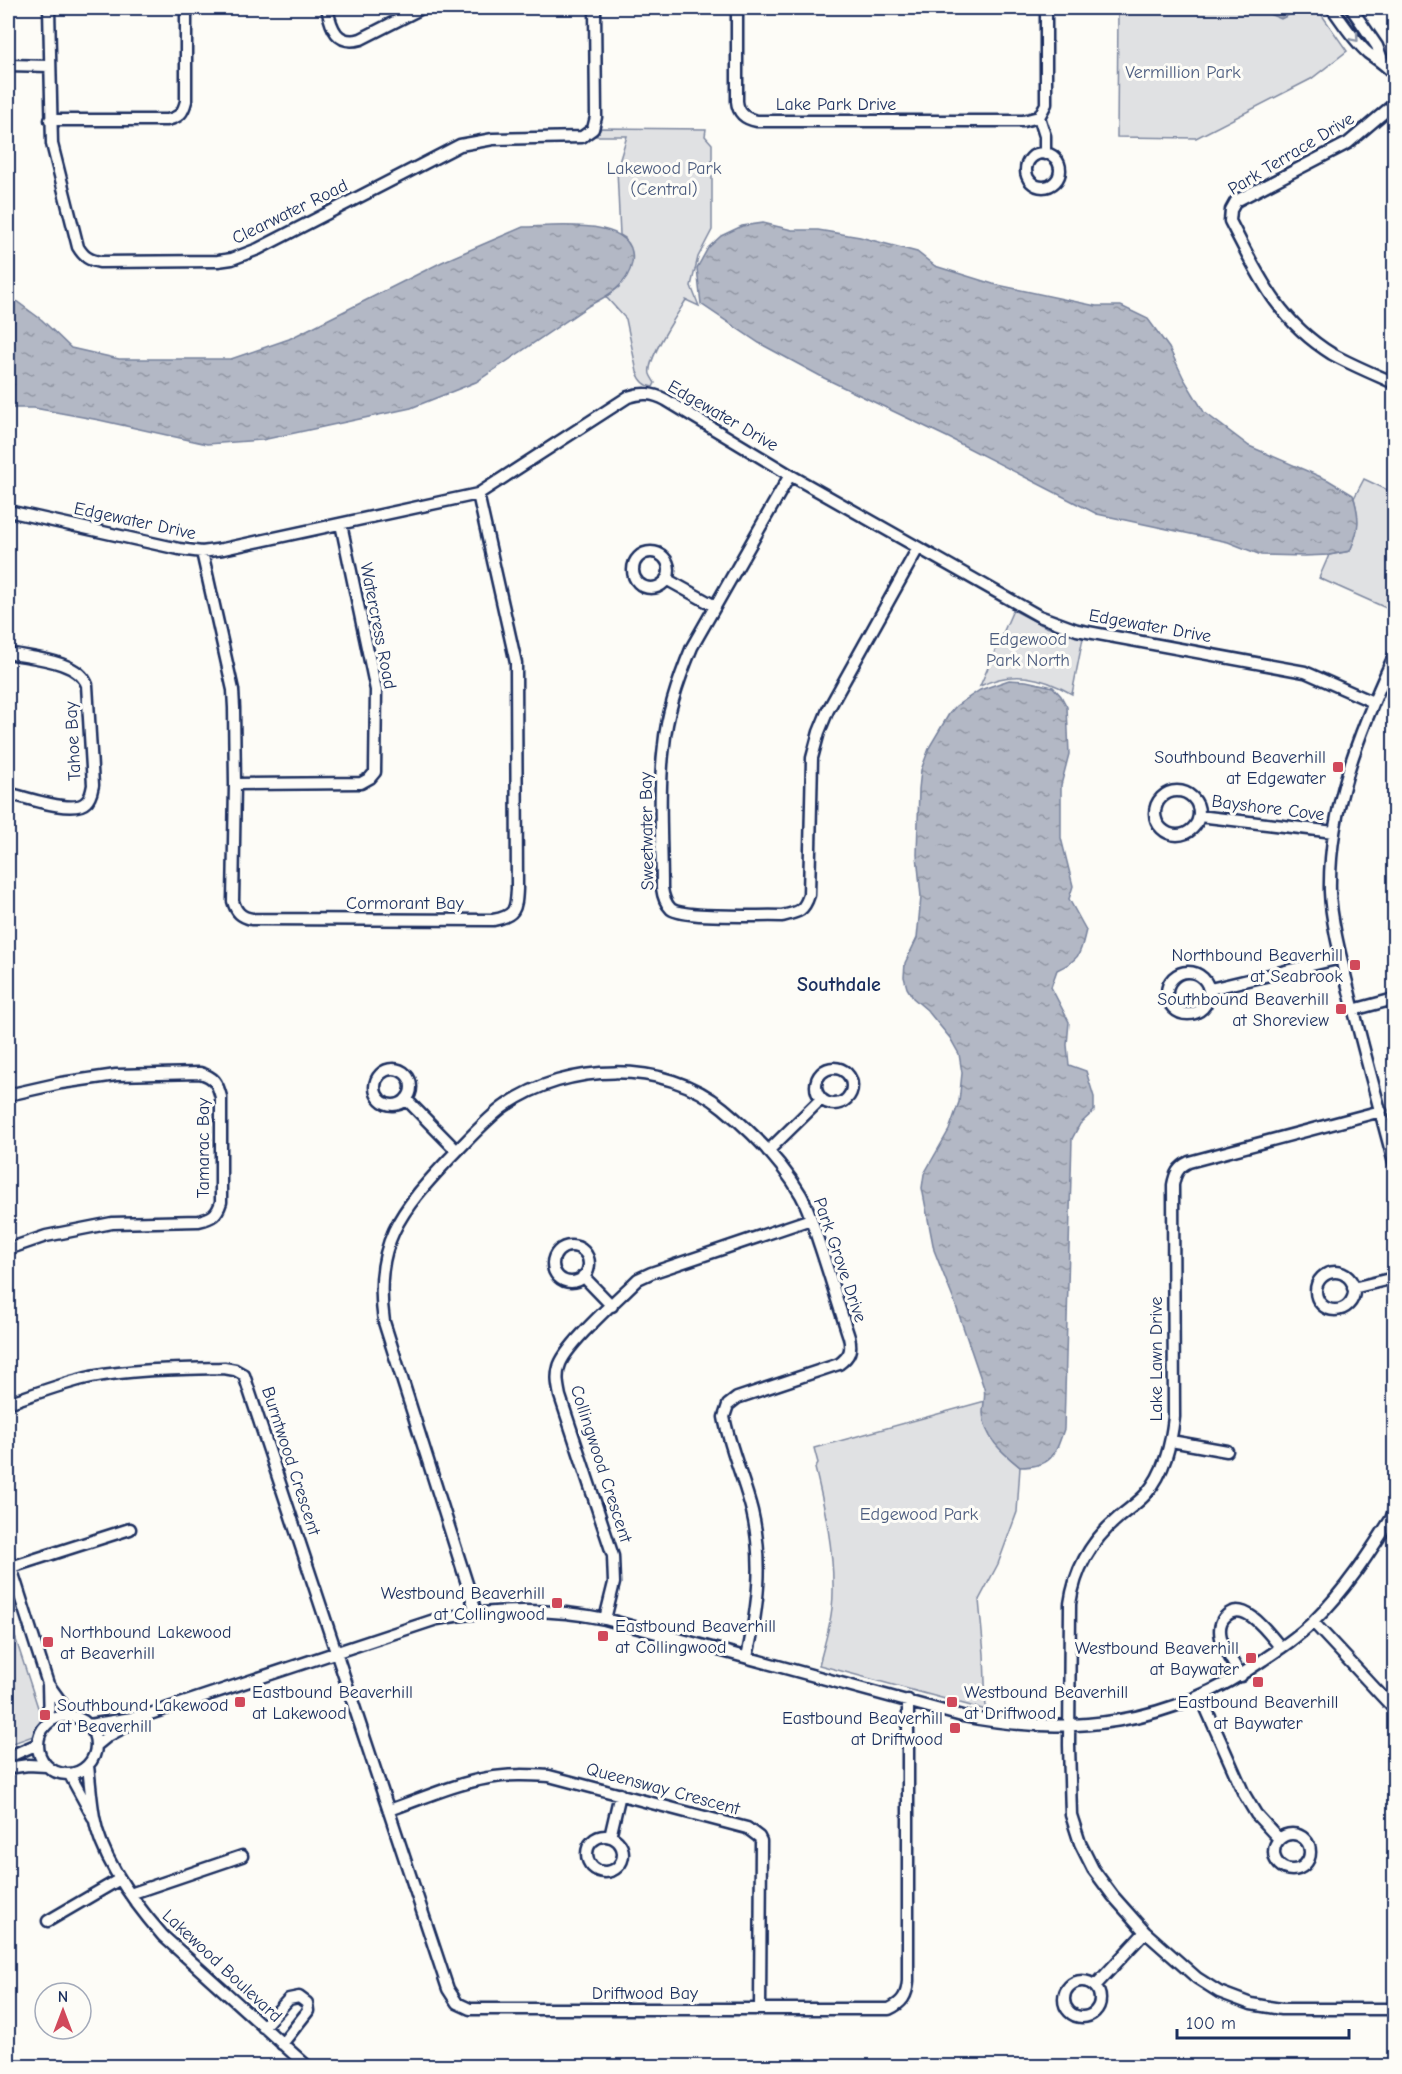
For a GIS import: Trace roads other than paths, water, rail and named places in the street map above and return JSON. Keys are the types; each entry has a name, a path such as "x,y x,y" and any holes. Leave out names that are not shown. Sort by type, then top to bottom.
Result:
{"street":[{"name":"Clearwater Road","path":"49,8 51,144 78,247 89,260 100,262 204,262 232,259 258,249 460,145 493,139 572,138 589,134 596,117 595,8"},
{"path":"50,120 167,120 178,117 184,111 186,100 186,8"},
{"path":"327,8 334,31 342,39 351,42 422,8"},
{"name":"Lake Park Drive","path":"737,8 736,101 740,112 752,120 1023,121 1039,117"},
{"path":"1045,154 1045,136 1039,117 1046,104 1046,8"},
{"path":"1332,8 1368,52 1384,62 1395,74"},
{"path":"1351,8 1377,46 1384,62"},
{"path":"8,65 50,66"},
{"name":"Park Terrace Drive","path":"1395,104 1348,143 1236,201 1231,210 1230,221 1263,285 1280,309 1305,334 1332,354 1395,383"},
{"name":"Edgewater Drive","path":"8,511 179,549 202,552 478,494 628,397 637,394 656,395 790,475 1057,624 1077,630 1305,672 1373,702"},
{"name":"Sweetwater Bay","path":"790,475 692,647 680,676 664,744 663,897 669,908 686,914 782,916 798,912 806,906 809,895 812,758 819,732 828,710 918,548"},
{"name":"Cormorant Bay","path":"202,552 232,690 235,784 233,901 235,908 244,917 252,919 493,920 506,918 517,905 516,663 478,494"},
{"name":"Watercress Road","path":"235,784 361,783 375,772 376,690 341,524"},
{"path":"666,579 715,606"},
{"name":"Tahoe Bay","path":"8,653 70,667 84,677 87,685 93,785 86,803 75,807 8,793"},
{"path":"1395,656 1373,702 1349,765 1334,832 1330,893 1353,1010 1395,1163"},
{"name":"Bayshore Cove","path":"1171,792 1180,792 1188,794 1194,800 1199,816 1190,831 1182,835 1174,835 1159,827 1155,819 1155,810 1163,796 1171,792"},
{"name":"Bayshore Cove","path":"1199,816 1334,832"},
{"path":"1210,989 1341,958"},
{"path":"1184,972 1198,973 1210,989 1207,1003 1196,1013 1181,1013 1175,1010 1167,997 1169,984 1178,974 1184,972"},
{"path":"1353,1010 1395,999"},
{"name":"Tamarac Bay","path":"8,1095 61,1083 116,1075 200,1073 211,1077 218,1083 220,1097 220,1202 218,1211 211,1218 199,1221 112,1223 46,1236 8,1249"},
{"name":"Park Grove Drive","path":"476,1612 384,1322 381,1299 383,1261 393,1231 417,1193 505,1105 540,1086 564,1078 587,1074 643,1074 696,1091 722,1107 768,1151 785,1171 801,1196 811,1220 849,1337 851,1349 848,1357 839,1364 737,1398 729,1405 724,1417 752,1509 757,1539 759,1591 747,1657"},
{"path":"768,1151 821,1099"},
{"path":"406,1100 457,1151"},
{"name":"Lake Lawn Drive","path":"1381,1111 1189,1162 1175,1174 1173,1185 1174,1417 1171,1441 1163,1467 1152,1485 1140,1500 1094,1542 1075,1579 1070,1604 1069,1726 1071,1815 1080,1843 1093,1869 1145,1932 1197,1978 1219,1992 1251,2004 1281,2009 1395,2008"},
{"name":"Collingwood Crescent","path":"605,1619 614,1583 613,1556 560,1396 557,1382 559,1367 567,1351 638,1279 811,1220"},
{"path":"584,1276 612,1306"},
{"path":"1353,1288 1395,1278"},
{"name":"Burntwood Crescent","path":"8,1403 88,1378 119,1372 224,1368 244,1375 337,1652"},
{"path":"1171,1441 1227,1451"},
{"path":"89,1725 144,1716 437,1619 476,1612 535,1610 573,1613 605,1619 962,1716 1001,1723 1069,1726 1128,1719 1170,1709 1202,1697 1241,1676 1281,1648 1313,1622 1349,1582 1393,1517"},
{"path":"49,1722 48,1684 9,1563 130,1529"},
{"path":"1241,1676 1221,1638 1220,1626 1223,1618 1232,1611 1242,1611 1252,1617 1281,1648"},
{"path":"1313,1622 1395,1709"},
{"name":"Driftwood Bay","path":"337,1652 448,1989 458,2003 470,2009 889,2009 898,2005 905,1996 908,1981 908,1700"},
{"path":"48,1684 71,1716"},
{"path":"1202,1697 1244,1794 1256,1814 1279,1839"},
{"path":"8,1768 28,1765 46,1766 59,1774 70,1775 80,1772 88,1766 96,1752 95,1736 89,1725 71,1716 61,1716 49,1722 42,1729 38,1744 38,1750 46,1766"},
{"path":"97,1745 108,1736 144,1716"},
{"path":"8,1757 38,1744"},
{"name":"Lakewood Boulevard","path":"88,1766 94,1817"},
{"name":"Queensway Crescent","path":"389,1810 458,1786 488,1778 518,1774 549,1776 747,1828 759,1836 761,1848 760,2009"},
{"name":"Lakewood Boulevard","path":"70,1775 94,1817 106,1852 120,1879 163,1936 307,2067"},
{"path":"610,1837 620,1794"},
{"path":"130,1894 242,1856"},
{"path":"48,1921 120,1879"},
{"path":"1095,1986 1145,1932"},
{"path":"263,2027 289,1999 298,1997 307,2003 308,2012 282,2044"}],"water":[{"path":"1267,8 1293,8 1289,15 1281,19 1269,14"},
{"path":"763,223 792,230 818,230 860,237 917,252 935,266 993,284 1096,306 1121,306 1148,319 1169,348 1204,412 1249,446 1328,480 1353,495 1358,523 1350,551 1329,555 1261,555 1228,542 1097,514 949,438 824,378 759,343 701,304 697,268 708,248 721,236 742,226"},
{"path":"572,226 609,231 622,237 631,248 630,271 622,284 610,294 476,382 411,408 262,440 207,444 34,408 8,408 8,295 42,320 71,348 119,359 231,359 289,339 442,262 523,227"},
{"path":"1009,680 1053,687 1067,707 1069,754 1061,785 1061,838 1073,886 1069,899 1086,930 1078,955 1057,970 1051,987 1069,1022 1067,1045 1069,1065 1086,1071 1094,1097 1094,1111 1080,1124 1072,1139 1064,1429 1058,1446 1050,1458 1039,1465 1020,1467 996,1444 984,1422 984,1388 934,1250 922,1188 924,1174 949,1130 959,1102 962,1073 959,1054 950,1038 927,1010 913,998 904,977 905,963 917,938 921,897 917,855 921,770 930,746 956,706 980,690"}],"place":[{"name":"Southbound Beaverhill at Edgewater","path":"1338,767"},
{"name":"Northbound Beaverhill at Seabrook","path":"1355,965"},
{"name":"Southbound Beaverhill at Shoreview","path":"1341,1009"},
{"name":"Westbound Beaverhill at Collingwood","path":"557,1603"},
{"name":"Eastbound Beaverhill at Collingwood","path":"603,1636"},
{"name":"Northbound Lakewood at Beaverhill","path":"48,1642"},
{"name":"Westbound Beaverhill at Baywater","path":"1251,1658"},
{"name":"Eastbound Beaverhill at Baywater","path":"1258,1682"},
{"name":"Eastbound Beaverhill at Lakewood","path":"240,1702"},
{"name":"Westbound Beaverhill at Driftwood","path":"952,1702"},
{"name":"Southbound Lakewood at Beaverhill","path":"45,1715"},
{"name":"Eastbound Beaverhill at Driftwood","path":"955,1728"}],"district":[{"name":"Southdale","path":"839,984"}],"park label":[{"name":"Vermillion Park","path":"1183,72"},
{"name":"Lakewood Park (Central)","path":"664,178"},
{"name":"Edgewood Park North","path":"1028,649"},
{"name":"Edgewood Park","path":"919,1514"}]}
